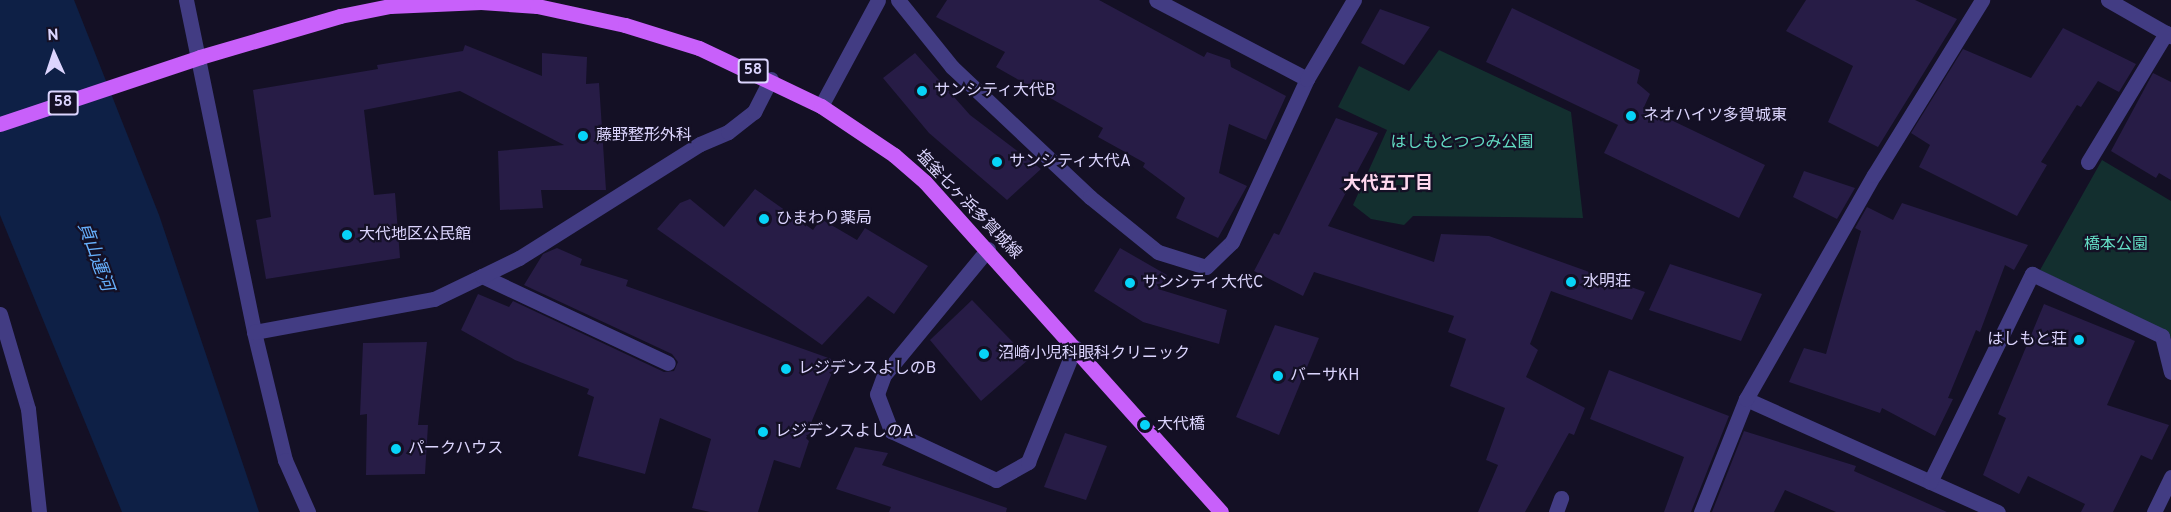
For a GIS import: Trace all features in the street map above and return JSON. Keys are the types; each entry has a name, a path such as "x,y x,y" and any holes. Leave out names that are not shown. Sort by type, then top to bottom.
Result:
{"main road":[{"name":"塩釜七ヶ浜多賀城線","path":"0,124 200,57 340,16 390,6 481,2 537,6 625,25 699,48 771,79 821,106 894,155 988,249 1215,509"}],"street":[{"path":"186,0 200,57 254,332 285,460 308,512"},
{"path":"821,106 878,0"},
{"path":"898,0 952,68 1090,197 1158,252 1206,267 1232,242 1307,79 1354,0"},
{"path":"1156,0 1307,79"},
{"path":"1701,512 1746,399 1874,175 1982,0"},
{"path":"2088,162 2168,35 2108,0"},
{"path":"254,332 434,299 519,258 700,144 728,132 754,112 771,79"},
{"path":"988,249 884,375 877,394 891,431 996,480 1028,462 1075,347"},
{"path":"1930,482 2032,273 2162,336 2171,372"},
{"path":"482,276 668,363"},
{"path":"0,314 28,409 39,512"},
{"path":"1746,399 1998,512"},
{"path":"2154,512 2171,477"}],"green space":[{"name":"はしもとつつみ公園","path":"1439,50 1571,112 1583,218 1413,216 1404,225 1371,219 1353,205 1387,130 1338,107 1359,66 1409,91"},
{"name":"橋本公園","path":"2102,160 2171,201 2171,338 2164,331 2040,270"}],"water":[{"name":"貞山運河","path":"0,0 74,0 159,215 259,512 122,512 0,215"}],"building":[{"path":"947,0 1099,0 1204,57 1207,52 1230,60 1231,67 1286,96 1266,140 1229,124 1219,173 1247,186 1218,238 1176,218 1185,198 1143,167 1145,163 1098,137 1103,128 996,67 1005,52 936,17"},
{"path":"1806,0 1915,0 1957,19 1878,147 1828,122 1853,66 1786,31"},
{"name":"ネオハイツ多賀城東","path":"1512,8 1640,70 1637,83 1650,94 1644,107 1765,165 1739,218 1604,153 1618,125 1486,62"},
{"path":"1380,9 1430,27 1404,65 1361,43"},
{"path":"2063,28 2136,64 2119,92 2098,81 2081,107 2077,105 2041,162 2047,165 2017,216 1919,167 1930,145 1911,133 1963,49 2031,78"},
{"path":"465,45 542,76 542,53 587,57 586,84 599,83 606,190 541,190 543,208 500,210 498,151 564,145 460,91 364,110 374,195 395,193 400,258 266,279 256,220 271,217 253,90 378,69 377,65 463,51"},
{"path":"915,53 970,115 1041,169 1007,200 929,133 883,78"},
{"path":"2153,73 2171,82 2171,180 2159,173 2156,178 2111,151"},
{"path":"1336,118 1378,133 1328,226 1434,262 1441,234 1489,236 1645,292 1632,320 1551,291 1530,344 1538,350 1526,377 1585,408 1574,435 1569,433 1525,512 1478,512 1498,465 1486,460 1505,408 1450,386 1466,339 1448,332 1454,316 1314,272 1303,296 1254,271 1274,233 1279,235"},
{"path":"1804,171 1855,188 1837,219 1793,197"},
{"path":"755,189 813,230 821,219 857,240 865,228 928,266 894,314 868,296 822,345 657,229 680,203 690,199 724,227"},
{"path":"1902,203 2028,245 2014,270 2005,265 1980,332 1976,330 1948,398 1953,399 1935,436 1882,408 1880,413 1789,382 1804,348 1826,354 1861,231 1855,228 1867,207 1893,220"},
{"path":"557,248 582,259 580,265 628,280 626,286 837,361 811,423 816,425 806,438 809,441 800,468 774,460 758,512 710,512 692,508 711,439 660,418 645,474 578,456 594,397 587,394 589,389 515,360 461,330 478,294 509,307 513,301 664,372 674,371 678,362 672,354 524,285 543,254"},
{"path":"1120,248 1167,275 1158,289 1227,310 1219,344 1143,322 1094,291"},
{"path":"1670,264 1762,294 1741,341 1649,310"},
{"path":"972,300 1029,359 981,401 930,340"},
{"path":"2044,304 2135,341 2107,405 2169,425 2152,460 2141,455 2113,512 2081,512 2085,504 2028,476 2019,494 1983,475 2006,418 1998,414"},
{"name":"バーサKH","path":"1275,325 1319,338 1279,435 1236,417"},
{"path":"427,342 418,425 428,425 425,474 366,475 367,414 360,415 363,343"},
{"path":"1609,370 1729,416 1691,512 1664,512 1684,457 1590,419"},
{"path":"1744,431 1856,466 1854,471 1947,512 1836,512 1785,490 1774,512 1712,512"},
{"path":"1065,433 1107,446 1086,500 1044,487"},
{"path":"855,447 888,453 882,465 1007,508 1006,512 889,512 891,507 836,489"}],"place":[{"name":"サンシティ大代B","path":"922,91"},
{"name":"ネオハイツ多賀城東","path":"1631,116"},
{"name":"藤野整形外科","path":"583,136"},
{"name":"サンシティ大代A","path":"997,162"},
{"name":"ひまわり薬局","path":"764,219"},
{"name":"大代地区公民館","path":"347,235"},
{"name":"水明荘","path":"1571,282"},
{"name":"サンシティ大代C","path":"1130,283"},
{"name":"はしもと荘","path":"2079,340"},
{"name":"沼崎小児科眼科クリニック","path":"984,354"},
{"name":"レジデンスよしのB","path":"786,369"},
{"name":"バーサKH","path":"1278,376"},
{"name":"大代橋","path":"1145,425"},
{"name":"レジデンスよしのA","path":"763,432"},
{"name":"パークハウス","path":"396,449"}],"district":[{"name":"大代五丁目","path":"1388,185"}]}
